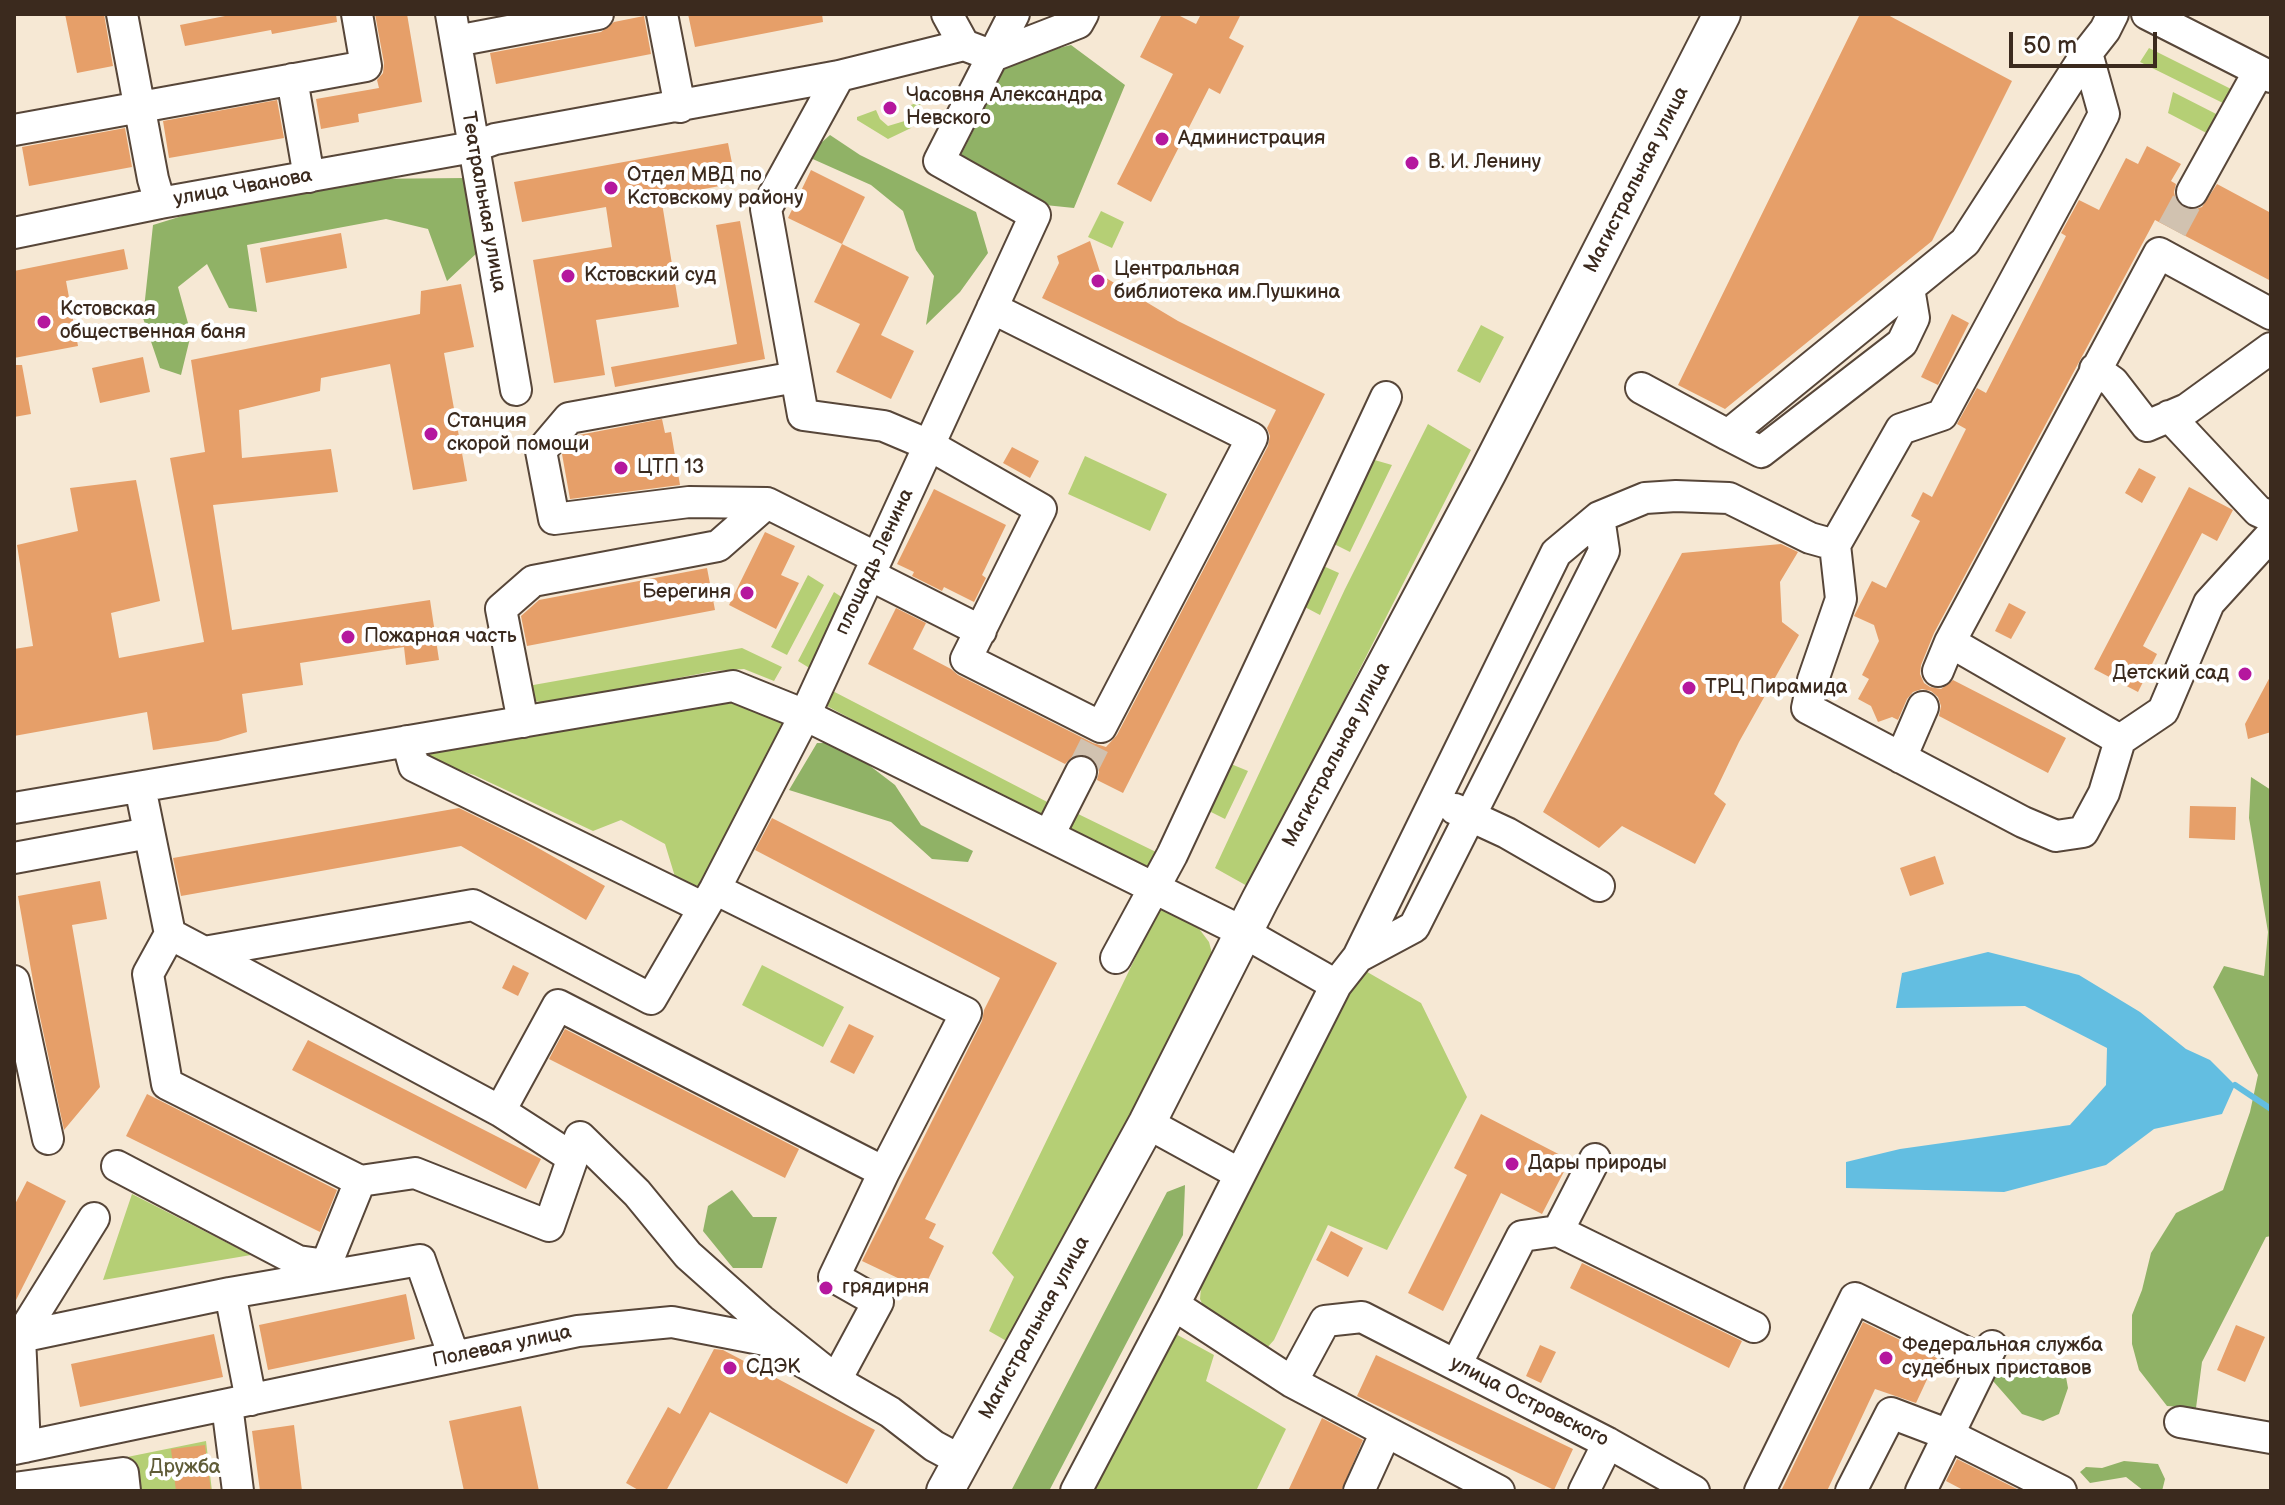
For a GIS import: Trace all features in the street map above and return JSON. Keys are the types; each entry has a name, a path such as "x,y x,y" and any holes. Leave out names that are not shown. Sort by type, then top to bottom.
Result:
{"main road":[{"name":"Магистральная улица","path":"953,1476 1147,1123 1243,932 1488,472 1722,14"}],"street":[{"path":"122,14 160,203"},
{"path":"14,130 366,66 357,14"},
{"path":"453,27 598,14"},
{"path":"662,14 680,107"},
{"path":"947,14 964,45 993,56 1086,23"},
{"name":"площадь Ленина","path":"204,952 473,905 651,999 709,898 805,715 1035,215 939,161 1014,14"},
{"path":"1641,388 1728,435 1965,242 2113,14"},
{"path":"2147,14 2265,74 2192,192"},
{"name":"Театральная улица","path":"453,27 516,390"},
{"name":"улица Чванова","path":"14,233 160,203 473,147 495,139 839,76 964,45"},
{"path":"2087,53 2104,114 1942,415 1901,429 1835,545 1841,599 1813,680 1807,708 2023,822 2056,836 2083,832 2104,793 2120,740 2163,711 2209,603 2271,535"},
{"path":"839,76 766,209 803,415 884,426 929,445 1041,509 966,659 1098,734 1252,438 992,308"},
{"path":"292,79 309,177"},
{"path":"1938,671 1950,642 2165,241 2271,314"},
{"path":"2095,369 2113,382 2147,426 2187,409 2271,348"},
{"path":"796,377 569,418 541,451 554,519 689,502 767,503 981,631"},
{"path":"1116,958 1155,889 1386,397"},
{"path":"2169,416 2258,511 2271,517"},
{"path":"1076,1491 1336,985 1358,957 1556,553 1599,517 1645,498 1676,496 1729,498 1810,538 1835,545"},
{"path":"523,722 501,609 533,581 718,546 767,503"},
{"path":"1358,957 1414,927 1604,551 1599,517"},
{"path":"1950,642 2120,740"},
{"path":"14,808 733,686 805,715 1049,835 1243,932 1336,985"},
{"path":"1901,758 1923,707"},
{"path":"140,787 170,934 148,974 167,1084 360,1181 415,1173 549,1226 580,1137 637,1193 688,1255 761,1320 836,1380 878,1302 834,1277 966,1013 414,766 407,741"},
{"path":"1049,835 1081,772"},
{"path":"1435,801 1507,833 1599,886"},
{"path":"14,858 149,833"},
{"path":"170,934 500,1111 573,1158"},
{"path":"14,981 48,1139"},
{"path":"500,1111 558,1005 884,1172"},
{"path":"1147,1123 1240,1174"},
{"path":"1558,1231 1595,1159"},
{"path":"117,1166 298,1261 326,1265 360,1181"},
{"path":"20,1448 20,1337 94,1218"},
{"path":"1456,1365 1522,1236 1558,1231 1754,1327"},
{"path":"20,1337 230,1293 420,1260 454,1357"},
{"path":"230,1293 239,1402 238,1491"},
{"path":"1760,1491 1855,1298 1989,1352 1921,1491"},
{"path":"1174,1305 1292,1382 1499,1491"},
{"name":"улица Островского","path":"1292,1382 1325,1321 1362,1317 1608,1443 1694,1491"},
{"name":"Полевая улица","path":"20,1448 578,1331 672,1322 765,1340 890,1412 934,1446 953,1476"},
{"path":"1851,1491 1891,1413 1949,1435 2061,1491"},
{"path":"2180,1422 2271,1438"},
{"path":"14,1488 124,1482 117,1428"},
{"path":"1359,1491 1386,1432"},
{"path":"1584,1491 1608,1443"}],"green space":[{"path":"1071,45 1125,85 1074,208 1045,205 960,157 1008,61"},
{"path":"2149,48 2241,94 2235,109 2140,62"},
{"path":"2173,92 2228,120 2218,139 2168,113"},
{"path":"922,101 911,128 888,139 857,120 857,117 876,110 888,126 908,120 908,106"},
{"path":"830,135 860,155 976,212 988,253 960,292 926,325 934,276 916,250 903,211 871,185 806,156"},
{"path":"465,178 478,252 447,281 428,229 386,219 247,245 257,312 229,308 207,264 178,287 191,334 181,375 160,368 143,318 153,225 234,200 360,179"},
{"path":"1101,211 1124,222 1112,248 1088,237"},
{"path":"1481,325 1504,337 1480,383 1457,371"},
{"path":"1428,424 1471,450 1249,887 1215,868 1345,589"},
{"path":"1085,456 1167,494 1150,531 1068,494"},
{"path":"1371,459 1392,465 1350,552 1330,542"},
{"path":"1321,565 1339,573 1320,615 1301,605"},
{"path":"808,575 824,585 787,655 771,647"},
{"path":"834,592 846,600 811,669 798,661"},
{"path":"742,648 782,667 774,681 744,669 714,671 549,703 533,701 522,687"},
{"path":"823,686 1055,806 1043,822 827,706"},
{"path":"735,693 778,711 784,723 698,886 676,880 665,844 621,820 593,831 474,775 425,759 425,745"},
{"path":"817,743 840,743 895,785 921,825 973,851 968,862 932,859 891,822 789,790"},
{"path":"1231,764 1248,771 1225,819 1209,811"},
{"path":"2251,777 2271,790 2271,1236 2266,1237 2202,1362 2196,1408 2167,1406 2139,1370 2132,1344 2132,1315 2151,1253 2176,1213 2223,1190 2250,1112 2258,1075 2213,987 2224,966 2264,976 2268,932 2249,818"},
{"path":"1072,811 1156,852 1146,871 1068,832"},
{"path":"1160,907 1197,926 1209,942 1213,957 1033,1313 1010,1343 989,1331 1014,1277 992,1253"},
{"path":"762,965 844,1007 823,1047 742,1005"},
{"path":"1362,969 1421,1003 1467,1097 1387,1250 1328,1225 1274,1340 1266,1349 1211,1323 1200,1299 1202,1276"},
{"path":"1185,1185 1183,1235 1049,1491 1011,1491 1167,1192"},
{"path":"732,1190 753,1217 777,1217 762,1268 733,1268 703,1231 708,1206"},
{"path":"132,1194 251,1255 103,1280"},
{"path":"1172,1332 1214,1355 1206,1381 1286,1429 1256,1491 1089,1491"},
{"path":"2019,1360 2045,1374 2066,1377 2068,1388 2059,1414 2043,1421 2022,1414 1993,1381 2000,1363"},
{"name":"Дружба","path":"206,1441 212,1491 14,1491 14,1480"},
{"path":"2124,1461 2158,1464 2165,1479 2162,1491 2144,1491 2126,1477 2090,1483 2080,1472 2086,1467 2102,1468"}],"water":[{"path":"1988,952 2079,975 2140,1012 2186,1049 2210,1060 2235,1085 2222,1114 2154,1129 2106,1165 2004,1192 1846,1188 1846,1162 1900,1149 2070,1125 2106,1085 2107,1048 2025,1006 1896,1008 1902,973"}],"building":[{"path":"65,14 104,14 113,66 77,73"},
{"path":"235,14 336,14 337,22 185,46 180,25"},
{"path":"375,14 407,14 422,102 358,114 359,122 321,129 316,99 379,88 377,80 383,73 384,63"},
{"path":"688,14 822,14 823,22 695,47"},
{"name":"Администрация","path":"1162,14 1176,14 1196,24 1201,14 1241,14 1229,38 1244,46 1220,94 1209,88 1151,202 1117,184 1173,74 1140,57"},
{"path":"1860,14 1886,14 2012,81 1932,241 1725,409 1678,385"},
{"path":"644,16 651,54 496,84 490,53 601,32 614,22"},
{"path":"277,100 284,138 169,158 163,121"},
{"path":"125,128 132,167 29,186 22,147"},
{"path":"728,143 736,183 661,197 679,307 596,320 605,375 554,383 533,260 612,247 606,207 522,222 514,182"},
{"path":"2147,146 2181,164 2171,181 2176,184 2176,201 2184,208 2193,210 2202,207 2217,184 2271,213 2271,281 2155,220 1934,633 1921,665 1920,674 1930,687 1941,689 1953,680 2066,738 2048,773 1939,716 1941,706 1938,697 1922,689 1913,692 1907,699 1898,720 1892,717 1878,722 1871,706 1858,699 1869,679 1862,675 1879,641 1874,625 1854,616 1872,581 1886,588 1920,521 1911,516 1923,492 1932,497 1966,429 1957,424 1977,388 1986,393 2066,236 2061,233 2079,200 2099,210 2126,158 2138,164"},
{"path":"811,170 865,197 842,244 788,218"},
{"path":"740,221 765,359 615,387 611,367 737,344 716,225"},
{"path":"341,233 347,268 266,283 260,248"},
{"path":"1090,241 1101,275 1178,321 1325,394 1123,793 1097,780 1099,772 1096,763 1088,756 1079,754 1065,764 868,664 896,608 926,623 913,649 958,675 1093,743 1106,747 1117,735 1268,446 1270,436 1267,428 1276,410 1042,298 1059,263 1057,256"},
{"path":"842,244 909,277 881,335 914,351 891,399 836,372 860,324 814,302"},
{"path":"124,249 128,269 66,281 78,346 14,358 14,271"},
{"path":"461,284 474,347 444,353 467,481 413,490 390,364 321,378 320,391 239,410 242,458 331,449 338,492 213,505 232,630 430,600 439,660 406,665 404,647 300,663 303,685 242,694 247,732 218,741 153,750 147,712 14,736 14,649 33,646 17,545 78,531 70,488 136,480 160,601 111,613 119,658 204,642 170,458 205,452 191,360 420,314 421,291"},
{"path":"1952,314 1969,323 1938,385 1921,377"},
{"path":"143,357 150,392 100,403 92,368"},
{"path":"14,365 22,365 31,414 14,417"},
{"name":"ЦТП 13","path":"662,419 665,433 671,432 680,485 570,499 562,454 574,452 572,442 579,435"},
{"path":"1012,447 1039,461 1030,478 1003,463"},
{"path":"2139,468 2156,477 2142,503 2125,493"},
{"path":"2189,487 2233,510 2217,541 2202,533 2143,646 2157,654 2138,692 2094,669"},
{"path":"934,489 1006,525 982,575 986,578 974,602 944,587 942,591 912,576 914,572 897,564"},
{"path":"765,532 795,546 781,575 799,583 776,629 729,605"},
{"name":"ТРЦ Пирамида","path":"1781,544 1798,552 1780,582 1782,622 1799,635 1739,742 1714,794 1726,804 1695,864 1622,826 1599,848 1543,812 1682,553"},
{"path":"707,568 715,610 527,646 521,616 539,600"},
{"path":"2009,603 2026,612 2011,639 1995,631"},
{"path":"2271,675 2271,732 2248,739 2245,724"},
{"path":"2190,806 2236,807 2235,840 2189,838"},
{"path":"459,808 524,840 605,886 586,920 461,846 181,896 173,858"},
{"path":"772,818 1057,963 925,1219 936,1224 929,1238 944,1246 923,1290 862,1261 982,1021 984,1010 1000,978 755,850"},
{"path":"1935,856 1944,884 1910,896 1900,868"},
{"path":"100,881 107,919 72,925 100,1087 64,1130 18,896"},
{"path":"513,965 529,973 518,996 502,988"},
{"path":"849,1024 874,1036 854,1074 830,1062"},
{"path":"565,1029 799,1149 785,1178 549,1059"},
{"path":"308,1040 541,1159 526,1189 292,1070"},
{"path":"147,1094 337,1190 320,1232 126,1136"},
{"path":"1481,1114 1570,1160 1542,1214 1501,1193 1443,1311 1408,1293 1467,1175 1454,1168"},
{"path":"27,1181 66,1201 14,1304 14,1206"},
{"path":"1331,1231 1363,1248 1348,1277 1316,1260"},
{"path":"1582,1263 1742,1341 1729,1368 1570,1288"},
{"path":"406,1294 415,1339 268,1370 259,1325"},
{"path":"1863,1322 1937,1358 1916,1403 1875,1389 1827,1491 1781,1491"},
{"path":"2236,1325 2265,1337 2245,1382 2217,1370"},
{"path":"214,1334 223,1377 80,1407 71,1364"},
{"path":"1540,1345 1556,1352 1541,1383 1526,1376"},
{"path":"714,1349 723,1350 875,1430 847,1484 710,1412 666,1491 640,1491 626,1483 668,1407 680,1414"},
{"path":"1376,1355 1573,1449 1554,1490 1357,1396"},
{"path":"521,1406 539,1491 464,1491 449,1421"},
{"path":"1322,1418 1363,1440 1342,1489 1288,1491"},
{"path":"294,1425 302,1491 260,1491 252,1431"},
{"path":"205,1445 211,1491 176,1491 171,1449"},
{"path":"1957,1459 2021,1491 1965,1491 1946,1481"}],"waterway":[{"path":"2235,1085 2271,1109"}],"tunnel":[{"path":"2172,229 2192,192"},
{"path":"1081,772 1096,742"}],"place":[{"name":"Часовня Александра Невского","path":"890,108"},
{"name":"Администрация","path":"1162,139"},
{"name":"В. И. Ленину","path":"1412,163"},
{"name":"Отдел МВД по Кстовскому району","path":"611,188"},
{"name":"Кстовский суд","path":"568,276"},
{"name":"Центральная библиотека им.Пушкина","path":"1098,281"},
{"name":"Кстовская общественная баня","path":"44,322"},
{"name":"Станция скорой помощи","path":"431,434"},
{"name":"ЦТП 13","path":"621,468"},
{"name":"Берегиня","path":"747,593"},
{"name":"Пожарная часть","path":"348,637"},
{"name":"Детский сад","path":"2245,674"},
{"name":"ТРЦ Пирамида","path":"1689,688"},
{"name":"Дары природы","path":"1512,1164"},
{"name":"грядирня","path":"826,1288"},
{"name":"Федеральная служба судебных приставов","path":"1886,1358"},
{"name":"СДЭК","path":"730,1368"}]}
